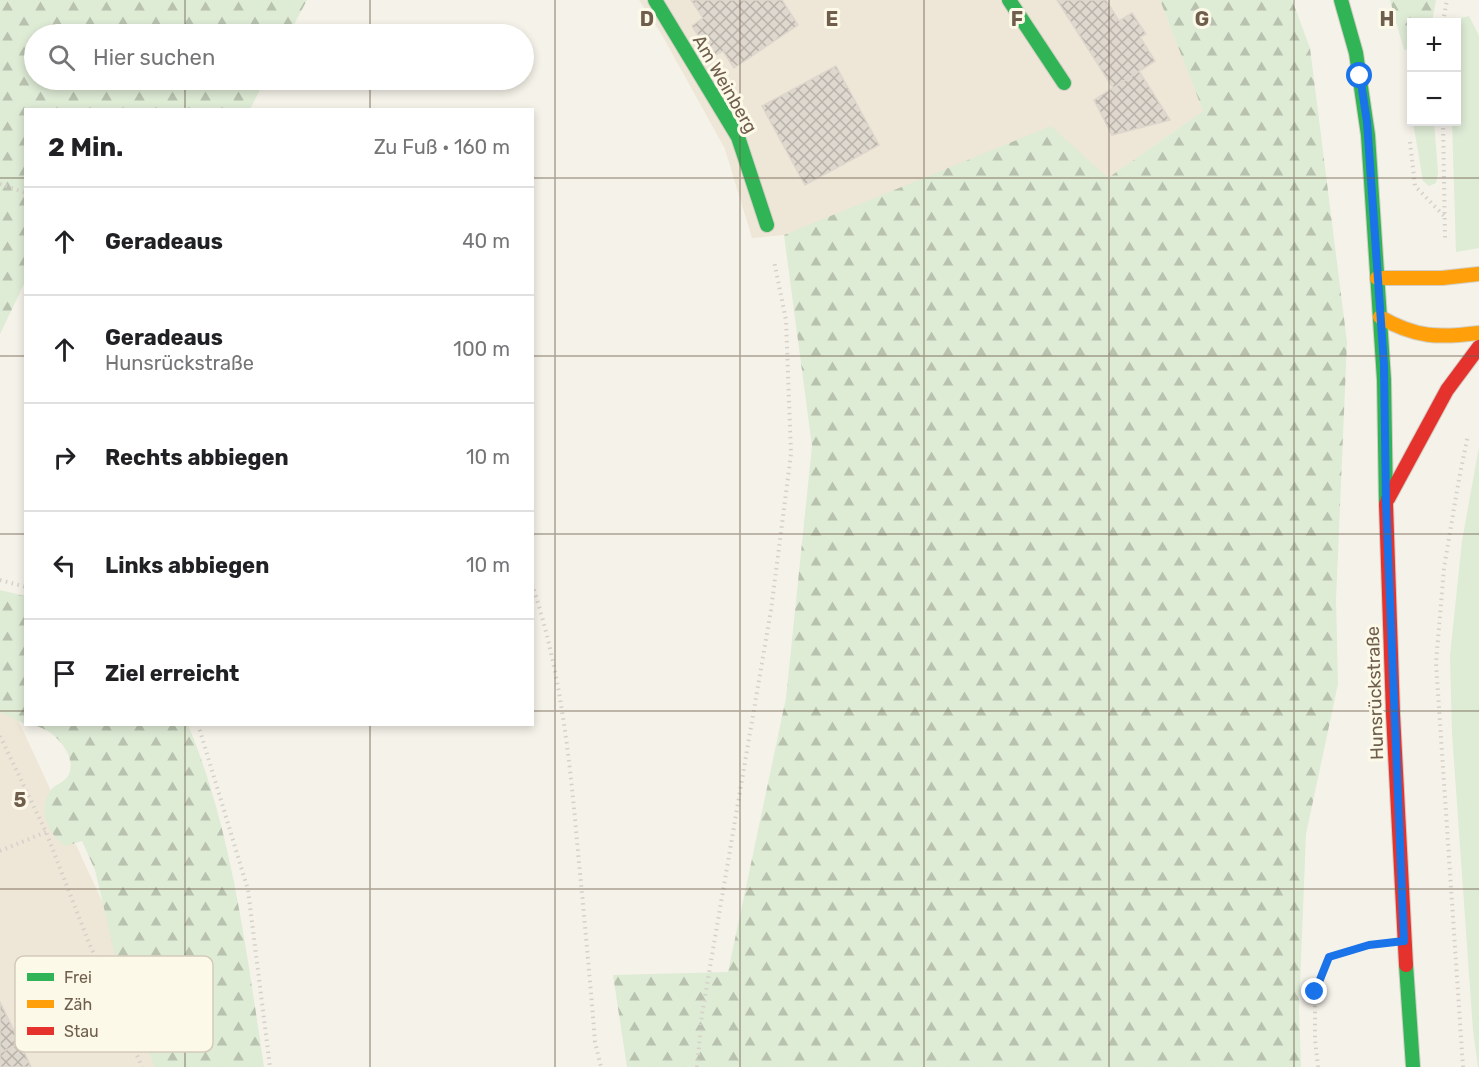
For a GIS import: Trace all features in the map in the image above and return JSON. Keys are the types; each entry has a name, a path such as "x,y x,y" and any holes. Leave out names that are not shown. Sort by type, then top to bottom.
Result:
{"main road":[{"name":"Am Weinberg","path":"655,0 738,137 767,225"},
{"path":"1009,0 1064,83"},
{"name":"Hunsrückstraße","path":"1341,0 1360,76 1367,122 1384,365 1386,503 1404,941 1413,1067"},
{"path":"1377,278 1442,278 1479,274"},
{"path":"1380,317 1403,330 1429,335 1457,336 1479,333"},
{"path":"1386,503 1447,390 1479,347"}],"path":[{"path":"1444,18 1447,0"},
{"path":"1442,278 1446,253 1443,126"},
{"path":"0,184 24,192"},
{"path":"697,1067 702,1014 771,609 791,454 786,320 767,225"},
{"path":"1462,1067 1436,663 1444,568 1469,428"},
{"path":"0,580 24,586"},
{"path":"534,590 542,613 561,694 571,773 595,1042 601,1067"},
{"path":"199,726 248,890 270,1067"},
{"path":"0,736 46,832 95,956"},
{"path":"0,851 46,832"},
{"path":"1318,1067 1315,1039 1315,992 1329,957 1369,945 1404,941"},
{"path":"136,1052 142,1067"}],"shaded area":[{"path":"639,0 1160,0 1203,111 1108,178 784,235 752,238 725,149 662,35"},
{"path":"0,681 128,956 15,956 15,1052 172,1052 179,1067 0,1067"}],"green space":[{"path":"0,0 307,0 294,24 24,24 24,90 260,90 251,108 24,108 24,284 0,334"},
{"path":"1160,0 1292,0 1310,48 1347,342 1336,600 1338,684 1306,834 1299,1009 1301,1067 627,1067 613,975 728,972 786,698 812,446 784,235 1051,126 1108,178 1203,111"},
{"path":"1390,0 1436,0 1433,18 1407,18 1407,50 1404,50"},
{"path":"1469,16 1479,36 1479,248 1456,252 1452,126 1461,126 1461,18"},
{"path":"1414,126 1434,126 1438,173 1436,183 1429,186 1423,181"},
{"path":"1479,447 1478,1067 1473,1030 1452,733 1450,656 1462,541"},
{"path":"0,590 24,596 24,724 0,712"},
{"path":"33,726 188,726 203,765 227,849 244,937 264,1067 155,1067 147,1052 213,1052 213,956 115,956 95,870 82,841 65,846 54,835 46,821 47,798 51,790 68,776 70,762 65,748 54,736 42,728"}],"building":[{"path":"691,0 782,0 798,25 734,68 723,51 712,57 692,26 703,18"},
{"path":"1057,0 1106,0 1119,21 1132,13 1146,34 1140,37 1155,61 1113,88"},
{"path":"836,66 879,145 805,185 762,106"},
{"path":"1139,71 1170,120 1112,135 1094,100"},
{"path":"0,1002 15,1033 15,1046 0,1053"},
{"path":"15,1046 15,1052 24,1052 31,1067 0,1067 0,1053"}],"traffic: fast":[{"path":"655,0 738,137 767,225"},
{"path":"1009,0 1064,83"},
{"path":"1341,0 1356,53 1368,135 1384,380 1386,504"},
{"path":"1406,965 1413,1067"}],"traffic: slow":[{"path":"1377,278 1442,278 1479,274"},
{"path":"1380,317 1405,329 1428,335 1452,336 1479,333"}],"traffic: jam":[{"path":"1388,499 1447,390 1479,347"},
{"path":"1386,504 1393,714 1406,965"}],"route":[{"path":"1315,992 1329,957 1369,945 1404,941 1386,503 1384,365 1367,122 1360,76"}]}
